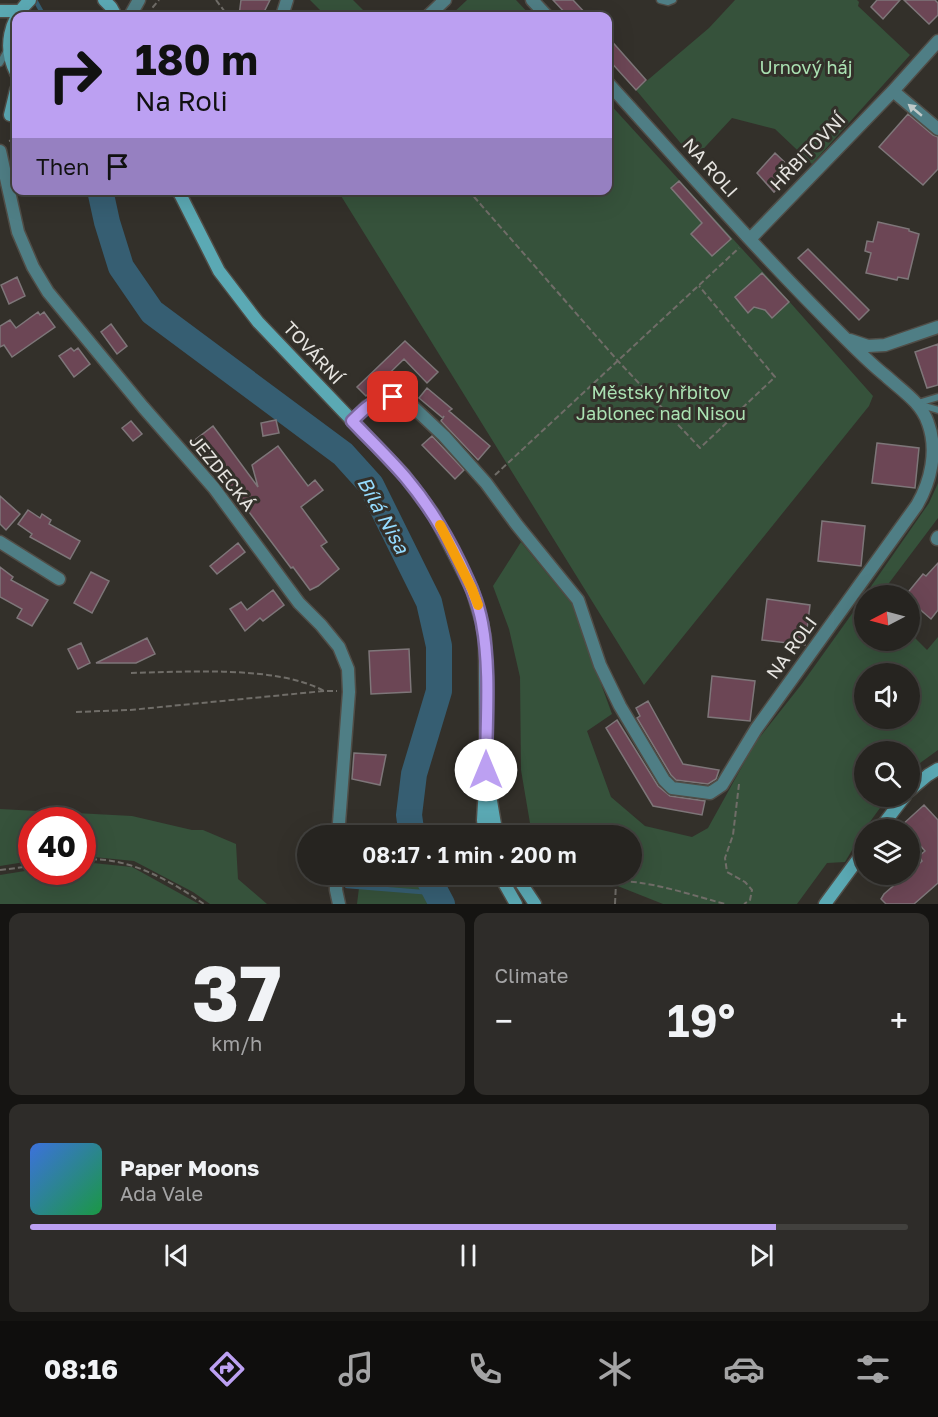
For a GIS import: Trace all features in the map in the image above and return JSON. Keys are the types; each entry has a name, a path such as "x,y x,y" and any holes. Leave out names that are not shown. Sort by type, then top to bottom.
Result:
{"street":[{"path":"104,0 114,12"},
{"path":"432,12 445,0"},
{"path":"532,0 543,12"},
{"path":"0,11 24,6"},
{"path":"5,31 12,64"},
{"name":"HŘBITOVNÍ","path":"750,239 893,91 938,40"},
{"name":"NA ROLI","path":"352,421 366,407 383,398 393,397 408,402 444,436 486,483 578,600 600,665 620,706 664,780 672,788 710,794 722,785 756,729 916,505 927,486 932,462 933,425 917,404 846,339 750,239 612,87"},
{"path":"893,91 938,129"},
{"name":"JEZDECKÁ","path":"0,151 18,232 33,267 48,292 143,407 214,488 299,603 339,647 348,669 349,692 339,825"},
{"name":"TOVÁRNÍ","path":"181,195 219,271 258,321 404,475 430,509 472,589 481,615 485,639 486,770 484,825"},
{"path":"846,339 868,346 885,345 938,327"},
{"path":"0,542 60,579"},
{"path":"920,782 938,769"},
{"name":"TOVÁRNÍ","path":"486,770 494,825"},
{"path":"887,819 897,807"},
{"path":"825,904 854,865"},
{"path":"336,885 339,904"},
{"path":"505,885 516,904"},
{"path":"523,885 536,904"}],"lane":[{"path":"660,0 668,2 674,0"},
{"path":"0,63 9,49"},
{"path":"917,404 938,397"},
{"path":"917,404 938,410"}],"path":[{"path":"472,195 618,361 700,448 775,377 699,286"},
{"path":"486,483 750,239"},
{"path":"76,712 130,710 324,691 311,684 287,678 216,671 131,673"},
{"path":"740,776 733,835 725,858 728,872 745,882 752,890 750,900 744,904"},
{"path":"96,862 135,866 186,891 204,904"},
{"path":"0,870 18,868"},
{"path":"615,904 616,884 623,881 652,885 724,904"}],"green space":[{"path":"310,0 353,0 365,12 322,12"},
{"path":"467,0 516,0 527,12 454,12"},
{"name":"Urnový háj","path":"735,0 857,0 858,6 910,55 812,164 775,129 732,118 694,159 636,90 709,28"},
{"name":"Městský hřbitov Jablonec nad Nisou","path":"612,106 873,396 869,406 644,685 340,195 612,195"},
{"path":"938,483 938,518 888,585 872,585 929,503"},
{"path":"521,542 572,604 612,714 587,731 611,797 645,826 692,837 708,828 755,743 801,685 854,611 854,651 920,651 920,643 927,650 938,637 938,750 920,763 920,741 854,741 854,807 881,807 872,819 854,819 854,847 845,862 827,863 797,904 663,904 615,885 642,885 642,825 530,825 521,770 520,677 509,629 493,586"},
{"path":"0,809 18,810 18,863 0,866"},
{"path":"96,814 132,816 192,830 203,830 236,844 238,879 267,904 210,904 193,892 134,861 96,857"},
{"path":"96,863 132,867 199,904 0,904 0,875 18,872 18,885 96,885"},
{"path":"359,885 422,885 432,904 357,904"}],"building":[{"path":"241,0 270,0 264,12 240,12"},
{"path":"553,0 573,0 584,12 564,12"},
{"path":"877,0 900,0 883,19 871,7"},
{"path":"904,0 935,0 938,3 938,15 929,24"},
{"path":"612,42 646,80 636,90 612,63"},
{"path":"908,114 938,137 938,169 923,185 879,147"},
{"path":"775,153 793,170 774,192 757,173"},
{"path":"679,181 731,239 712,256 691,234 702,223 671,188"},
{"path":"878,222 909,229 919,234 908,279 898,277 897,280 866,273 871,253 865,251 867,241 873,242"},
{"path":"808,249 869,310 859,320 798,258"},
{"path":"762,273 789,302 772,318 765,310 754,307 748,313 735,297"},
{"path":"17,277 25,296 9,304 1,285"},
{"path":"38,312 40,315 44,312 55,327 12,357 4,345 0,347 0,326 10,320 16,328"},
{"path":"111,324 127,346 117,354 101,332"},
{"path":"405,341 438,372 427,383 404,359 366,396 357,387"},
{"path":"938,344 938,385 927,388 915,352"},
{"path":"71,348 74,351 78,348 90,364 74,377 59,356"},
{"path":"427,388 452,409 449,411 490,446 478,460 441,421 443,418 419,398"},
{"path":"276,420 279,433 263,436 261,423"},
{"path":"131,421 142,434 133,441 122,428"},
{"path":"213,426 258,487 252,465 278,446 308,486 315,480 323,490 301,507 327,542 321,546 339,569 318,586 310,590 293,567 291,568 195,440"},
{"path":"432,436 464,470 455,479 422,445"},
{"path":"877,443 919,448 915,488 872,483"},
{"path":"0,496 20,514 6,530 0,524"},
{"path":"28,510 40,518 42,514 51,520 49,524 80,541 70,559 30,537 32,534 18,524"},
{"path":"822,521 865,526 861,566 818,561"},
{"path":"238,543 245,552 217,574 210,566"},
{"path":"938,563 938,610 931,619 920,610 920,585 914,585 923,574 926,576"},
{"path":"0,567 13,577 11,580 48,600 32,626 17,618 22,609 0,597"},
{"path":"91,572 109,581 92,613 74,603"},
{"path":"273,590 284,605 263,621 260,618 245,631 230,609 241,602 247,610"},
{"path":"767,599 810,605 805,645 762,640"},
{"path":"147,638 155,654 136,663 96,663"},
{"path":"81,643 90,663 78,669 68,649"},
{"path":"409,649 411,692 371,694 369,651"},
{"path":"712,676 755,681 750,721 708,717"},
{"path":"648,701 683,764 719,770 716,779 708,784 676,780 671,775 637,718 640,716 636,708"},
{"path":"617,720 658,786 670,796 705,801 702,815 653,806 606,728"},
{"path":"354,753 386,755 380,785 352,779"},
{"path":"924,805 938,820 938,883 914,904 886,904 881,899 894,885 920,885 920,863 922,861 920,855 925,851 920,845 920,819 909,819"}],"waterway":[{"name":"Bílá Nisa","path":"35,0 42,12"},
{"name":"Bílá Nisa","path":"101,195 121,267 152,312 343,454 371,485 429,602 439,646 439,691 414,774 409,815 410,825"},
{"name":"Bílá Nisa","path":"432,885 442,904"},
{"path":"347,886 434,893"}],"slow traffic":[{"path":"440,525 478,605"}],"route":[{"path":"393,397 383,398 366,407 352,421 404,475 434,515 479,607 485,639 486,770"}]}
